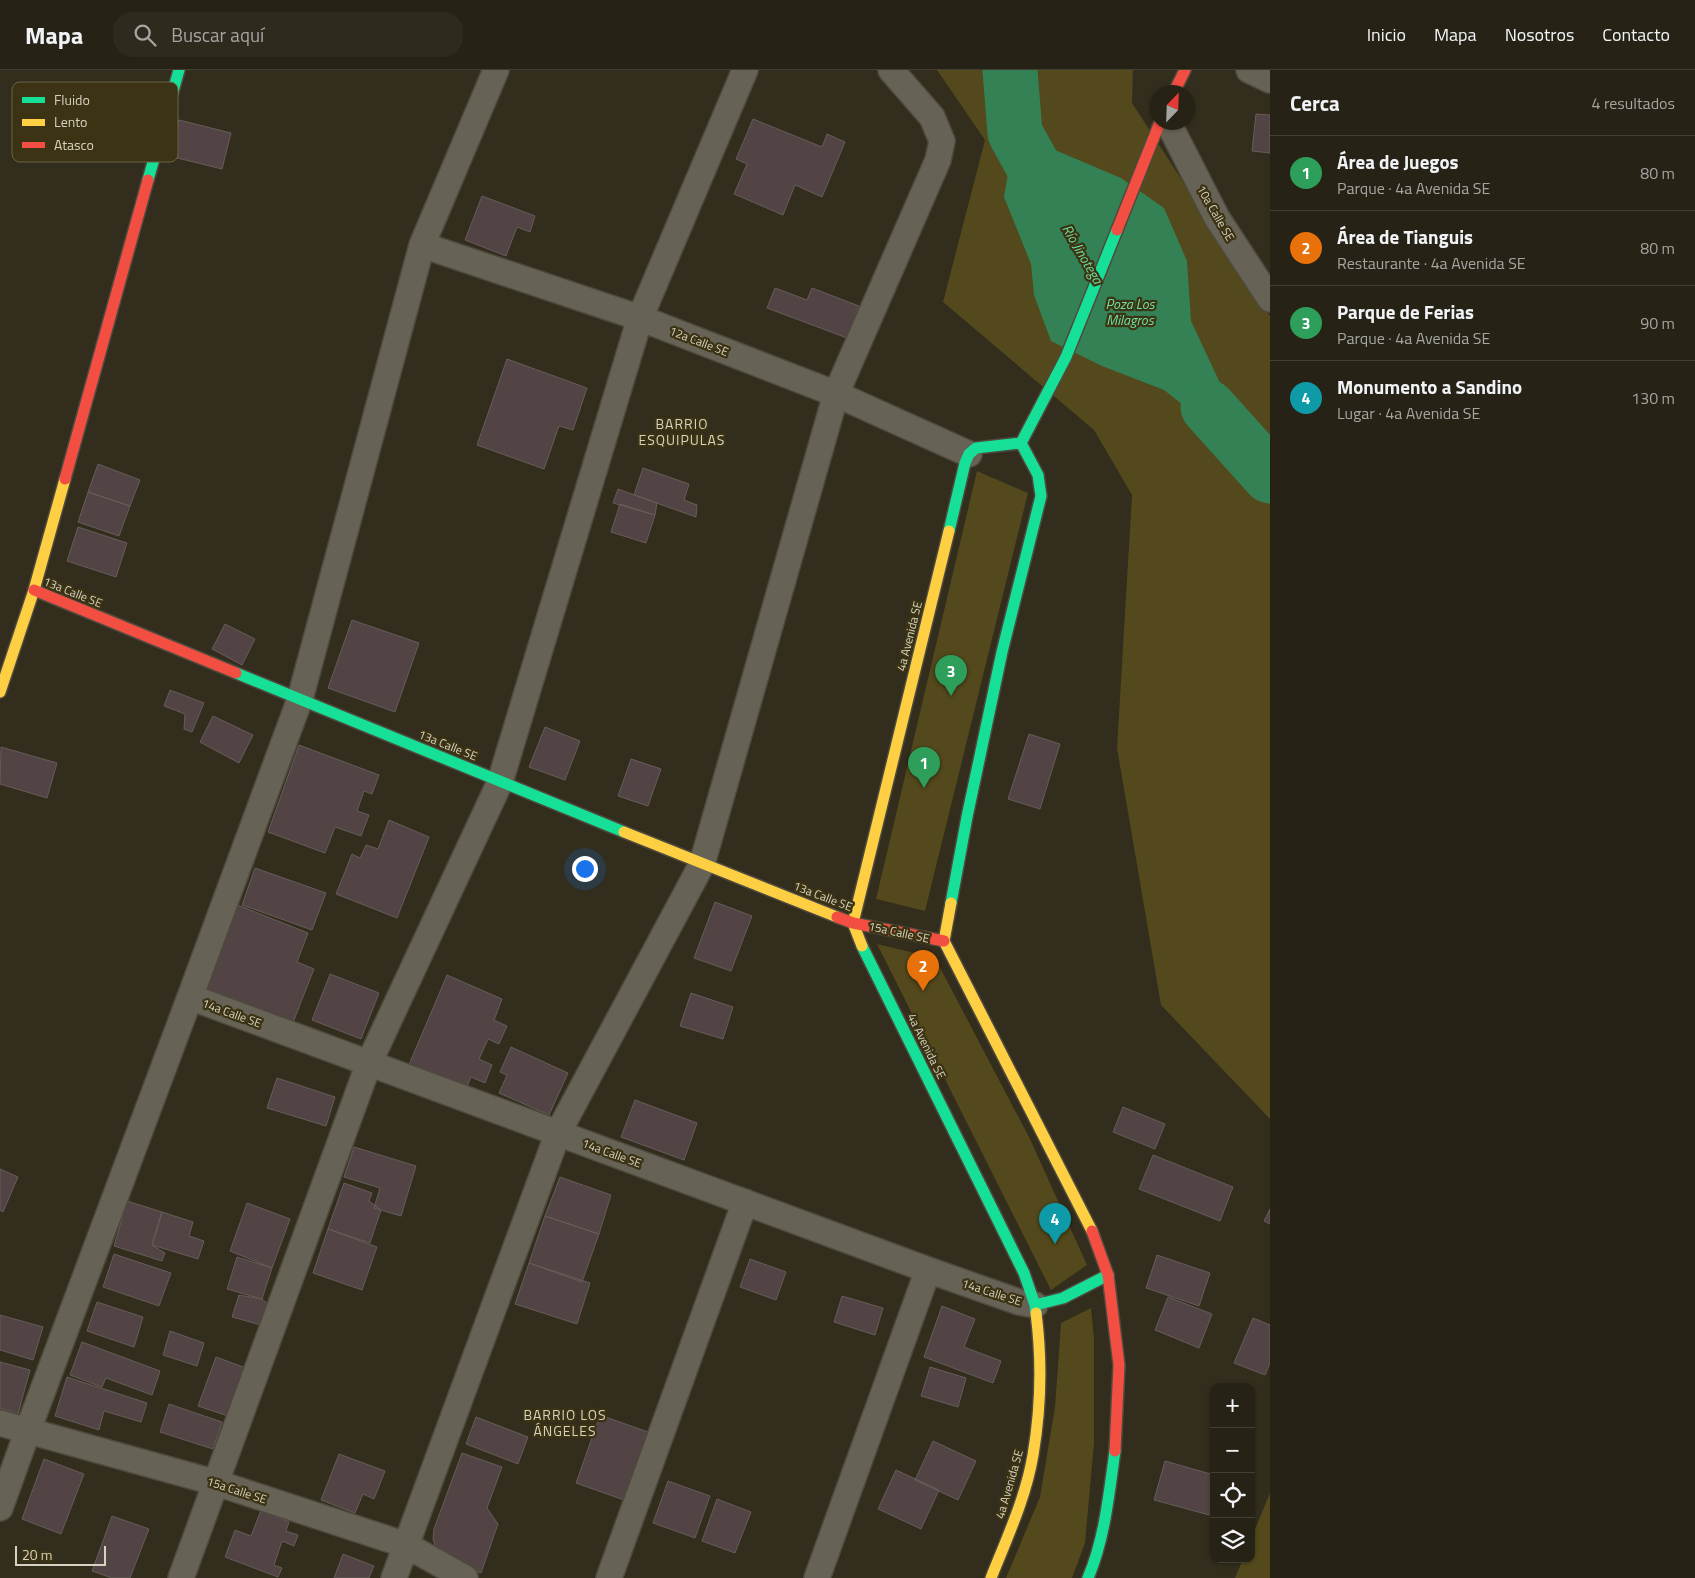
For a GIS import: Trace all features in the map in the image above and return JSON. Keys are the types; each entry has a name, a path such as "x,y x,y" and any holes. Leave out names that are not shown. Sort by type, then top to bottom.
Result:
{"street":[{"path":"0,1508 300,699 422,245 496,70"},
{"path":"181,1578 369,1063 500,782 640,318 745,70"},
{"path":"394,1578 558,1133 702,864 836,394 938,160 942,141 932,117 892,70"},
{"path":"1178,85 1185,70"},
{"path":"1250,70 1270,80"},
{"path":"1021,443 1066,357 1157,130"},
{"name":"10a Calle SE","path":"1172,130 1217,218 1270,299"},
{"path":"0,692 34,590 153,162"},
{"name":"12a Calle SE","path":"422,245 640,318 836,394 969,454"},
{"path":"969,454 976,448 1021,443"},
{"path":"1021,443 1040,474 1041,496 1000,662 967,817 944,941 1092,1231 1108,1274 1119,1365 1117,1438 1108,1504 1093,1566 1088,1578"},
{"name":"4a Avenida SE","path":"969,454 853,922 867,958 1024,1273 1035,1305 1039,1339 1040,1396 1033,1456 1020,1504 991,1578"},
{"name":"13a Calle SE","path":"34,590 702,864 853,922"},
{"name":"15a Calle SE","path":"853,922 944,941"},
{"name":"14a Calle SE","path":"190,997 928,1270 1019,1302 1035,1305"},
{"path":"609,1578 745,1202"},
{"path":"817,1578 928,1270"},
{"path":"1035,1305 1057,1300 1094,1283 1108,1274"},
{"name":"15a Calle SE","path":"0,1423 217,1483 406,1545 465,1578"}],"shaded area":[{"path":"937,70 1133,70 1132,103 1270,316 1270,1119 1161,1005 1117,748 1132,495 1094,430 943,302 985,140"},
{"path":"977,471 1028,493 925,911 876,899"},
{"path":"877,944 935,958 1030,1139 1087,1265 1051,1290"},
{"path":"1091,1308 1094,1339 1094,1443 1085,1543 1072,1578 1006,1578 1040,1497 1055,1407 1061,1323"},
{"path":"1270,1493 1270,1578 1235,1578 1241,1563 1255,1563 1255,1529"}],"water":[{"name":"Poza Los Milagros","path":"1015,133 1121,178 1164,208 1187,261 1191,321 1258,464 1164,390 1102,366 1051,341 1034,295 1031,264 1004,197"}],"building":[{"path":"1256,114 1270,115 1270,153 1252,151"},
{"path":"753,119 822,147 827,134 845,142 822,197 795,185 783,215 734,194 747,164 736,159"},
{"path":"179,120 231,133 222,169 178,158"},
{"path":"482,196 535,216 530,232 517,227 506,256 465,240"},
{"path":"775,288 807,300 812,288 859,306 847,338 767,308"},
{"path":"507,359 587,388 573,430 559,426 544,469 477,445"},
{"path":"98,464 140,480 130,506 88,492"},
{"path":"643,468 689,484 684,500 697,505 696,517 634,495"},
{"path":"618,489 657,503 655,515 613,503"},
{"path":"88,492 130,506 119,536 78,522"},
{"path":"620,504 655,515 646,543 611,532"},
{"path":"78,527 127,543 116,577 67,561"},
{"path":"352,620 419,643 395,712 328,688"},
{"path":"225,624 255,639 242,665 212,649"},
{"path":"170,690 204,703 192,732 184,729 185,714 164,706"},
{"path":"213,716 253,735 239,763 200,742"},
{"path":"545,727 580,741 565,780 529,767"},
{"path":"1029,734 1060,744 1040,809 1008,799"},
{"path":"299,745 379,775 372,794 364,791 357,811 369,815 361,836 335,827 325,853 268,832"},
{"path":"1,747 57,763 47,798 0,784"},
{"path":"631,759 661,769 648,806 618,796"},
{"path":"389,820 429,837 397,918 336,894 352,854 360,858 366,845 378,849"},
{"path":"255,868 326,893 312,930 242,905"},
{"path":"715,902 752,916 731,971 694,958"},
{"path":"235,904 308,933 297,962 314,969 292,1025 201,989"},
{"path":"330,974 379,993 361,1039 312,1020"},
{"path":"447,975 502,999 494,1020 507,1026 499,1044 488,1039 479,1059 492,1065 485,1083 471,1077 465,1091 408,1067"},
{"path":"691,993 733,1007 723,1039 680,1026"},
{"path":"511,1047 568,1073 549,1115 499,1093 507,1075 500,1072"},
{"path":"277,1078 335,1097 326,1126 267,1108"},
{"path":"635,1100 697,1123 684,1160 621,1137"},
{"path":"1123,1107 1165,1124 1155,1149 1113,1132"},
{"path":"354,1147 416,1166 401,1216 374,1208 380,1188 344,1177"},
{"path":"1153,1155 1233,1187 1220,1221 1139,1189"},
{"path":"0,1169 18,1177 3,1212 0,1210"},
{"path":"560,1177 611,1195 599,1234 545,1216"},
{"path":"344,1183 372,1193 369,1201 381,1210 370,1243 328,1229"},
{"path":"127,1201 162,1212 152,1245 165,1253 162,1261 114,1246"},
{"path":"247,1203 290,1219 272,1268 230,1251"},
{"path":"1270,1209 1270,1224 1264,1221"},
{"path":"162,1212 193,1222 189,1236 204,1241 198,1259 152,1245"},
{"path":"545,1216 599,1234 582,1282 529,1263"},
{"path":"328,1229 377,1247 362,1290 313,1273"},
{"path":"114,1254 171,1273 159,1306 103,1287"},
{"path":"1157,1255 1210,1273 1199,1306 1146,1288"},
{"path":"237,1257 272,1268 262,1299 227,1289"},
{"path":"750,1259 786,1272 776,1300 740,1287"},
{"path":"529,1263 590,1283 577,1324 515,1304"},
{"path":"239,1295 262,1299 268,1304 261,1325 232,1317"},
{"path":"842,1296 883,1308 875,1335 834,1322"},
{"path":"1168,1297 1212,1314 1199,1348 1155,1330"},
{"path":"97,1302 143,1317 134,1347 87,1331"},
{"path":"942,1306 975,1319 964,1347 1001,1361 993,1383 924,1357"},
{"path":"0,1315 43,1327 33,1360 0,1350"},
{"path":"1253,1318 1270,1325 1270,1363 1265,1375 1234,1363"},
{"path":"170,1331 204,1343 197,1366 163,1355"},
{"path":"82,1342 160,1371 152,1395 106,1378 102,1387 70,1375"},
{"path":"216,1357 246,1368 228,1416 198,1406"},
{"path":"0,1362 30,1370 18,1414 0,1408"},
{"path":"930,1367 966,1378 958,1407 921,1396"},
{"path":"67,1377 147,1403 141,1422 104,1411 99,1430 55,1416"},
{"path":"169,1404 222,1422 213,1449 160,1432"},
{"path":"600,1415 648,1432 624,1500 576,1483"},
{"path":"476,1417 528,1437 518,1464 466,1444"},
{"path":"933,1441 976,1461 958,1500 915,1480"},
{"path":"462,1453 502,1467 487,1508 498,1524 481,1573 454,1563 437,1550 433,1539 434,1529"},
{"path":"339,1454 385,1471 374,1499 363,1494 355,1513 321,1500"},
{"path":"44,1459 84,1474 61,1534 22,1519"},
{"path":"1165,1461 1210,1474 1210,1515 1154,1500"},
{"path":"896,1470 939,1490 921,1529 878,1509"},
{"path":"668,1481 710,1496 695,1538 653,1523"},
{"path":"717,1499 751,1512 735,1553 702,1541"},
{"path":"261,1510 289,1522 286,1531 298,1535 294,1546 282,1541 274,1565 282,1568 278,1577 225,1557 235,1530 251,1536"},
{"path":"112,1516 149,1529 130,1578 112,1578 92,1571"},
{"path":"343,1554 374,1566 369,1578 334,1578"}],"waterway":[{"name":"Río Jinotega","path":"1010,70 1015,133 1052,200"},
{"name":"Río Jinotega","path":"1208,407 1270,476"}],"traffic: fast":[{"path":"176,82 179,70"},
{"path":"148,180 153,162"},
{"path":"1021,443 1066,357 1117,230"},
{"path":"951,903 1002,652 1041,496 1038,475 1021,443"},
{"path":"949,531 965,463 969,454 976,448 1021,443"},
{"path":"236,673 624,832"},
{"path":"862,946 1024,1273 1036,1313"},
{"path":"1035,1305 1063,1298 1108,1275"},
{"path":"1088,1578 1099,1547 1115,1451"}],"traffic: slow":[{"path":"0,692 34,590 65,479"},
{"path":"862,946 853,923 949,531"},
{"path":"624,832 837,917"},
{"path":"951,903 944,941 1092,1231"},
{"path":"991,1578 1021,1502 1033,1455 1038,1420 1040,1384 1036,1313"}],"traffic: jam":[{"path":"1178,85 1185,70"},
{"path":"1117,230 1157,130"},
{"path":"65,479 148,180"},
{"path":"34,590 236,673"},
{"path":"837,917 853,923 944,941"},
{"path":"1092,1231 1108,1275 1119,1365 1115,1451"}],"place":[{"name":"Parque de Ferias","path":"951,696"},
{"name":"Área de Juegos","path":"924,788"},
{"name":"Área de Tianguis","path":"923,991"},
{"name":"Monumento a Sandino","path":"1055,1244"}],"district":[{"name":"BARRIO ESQUIPULAS","path":"682,432"},
{"name":"BARRIO LOS ÁNGELES","path":"565,1422"}]}
